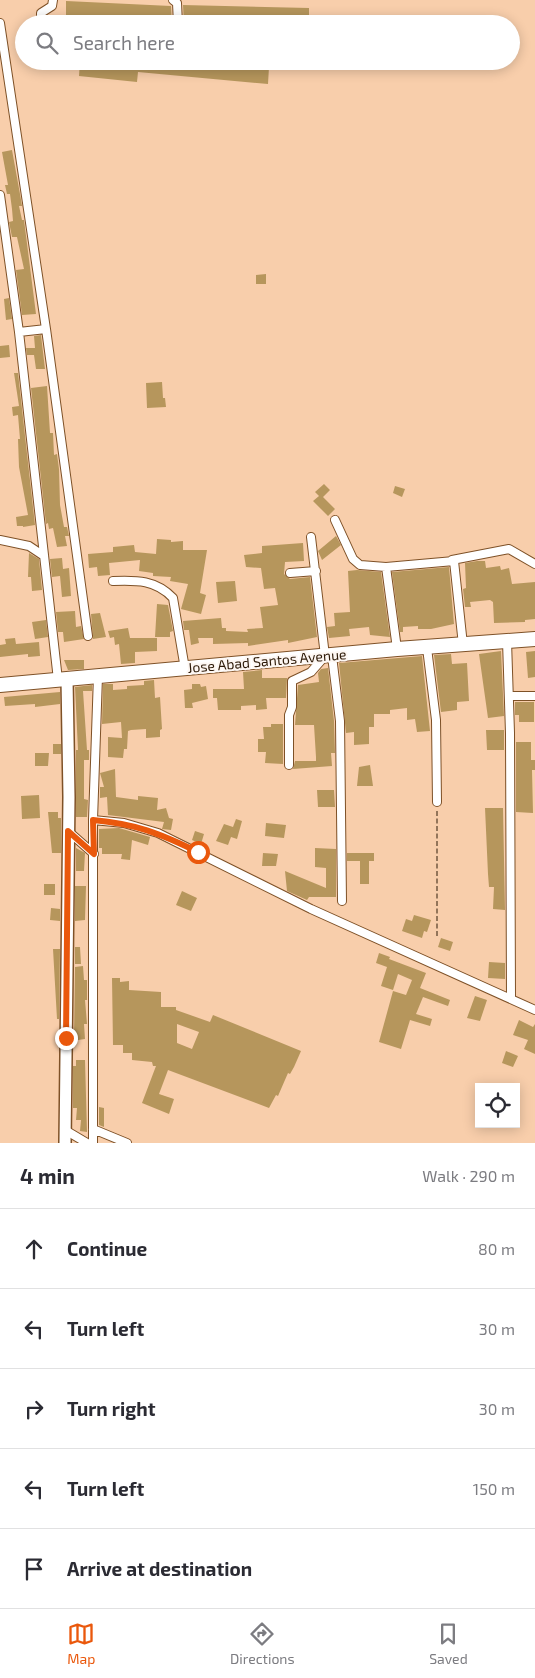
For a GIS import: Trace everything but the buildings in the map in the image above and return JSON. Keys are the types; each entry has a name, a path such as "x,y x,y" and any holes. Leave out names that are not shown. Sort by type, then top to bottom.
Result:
{"highway":[{"name":"Jose Abad Santos Avenue","path":"0,685 397,649 535,639"}],"street":[{"path":"40,15 40,13 52,6 53,0"},
{"path":"173,0 177,3 178,15"},
{"path":"0,23 46,329 88,636"},
{"path":"0,195 19,332 44,556 63,679 68,831 65,1143"},
{"path":"19,332 46,329"},
{"path":"335,520 353,559 360,564 386,567 452,560 509,550 514,550 535,564"},
{"path":"311,537 340,721 342,901"},
{"path":"0,540 29,546 44,556"},
{"path":"452,560 455,565 462,645"},
{"path":"386,567 397,649"},
{"path":"290,573 316,571"},
{"path":"113,581 138,580 152,583 166,591 173,598 185,669"},
{"path":"507,641 510,696 511,998"},
{"path":"427,648 436,720 437,802"},
{"path":"289,765 288,715 292,707 292,681 311,672 329,656"},
{"path":"93,1143 93,820 98,676"},
{"path":"510,696 535,696"},
{"path":"93,820 124,823 158,833 311,909 535,1010"},
{"path":"68,831 94,854"},
{"path":"93,1129 127,1143"},
{"path":"65,1130 88,1143"}],"path":[{"path":"437,802 437,936"}],"route":[{"path":"66,1038 68,831 94,854 93,820 124,823 140,827 158,833 198,852"}]}
